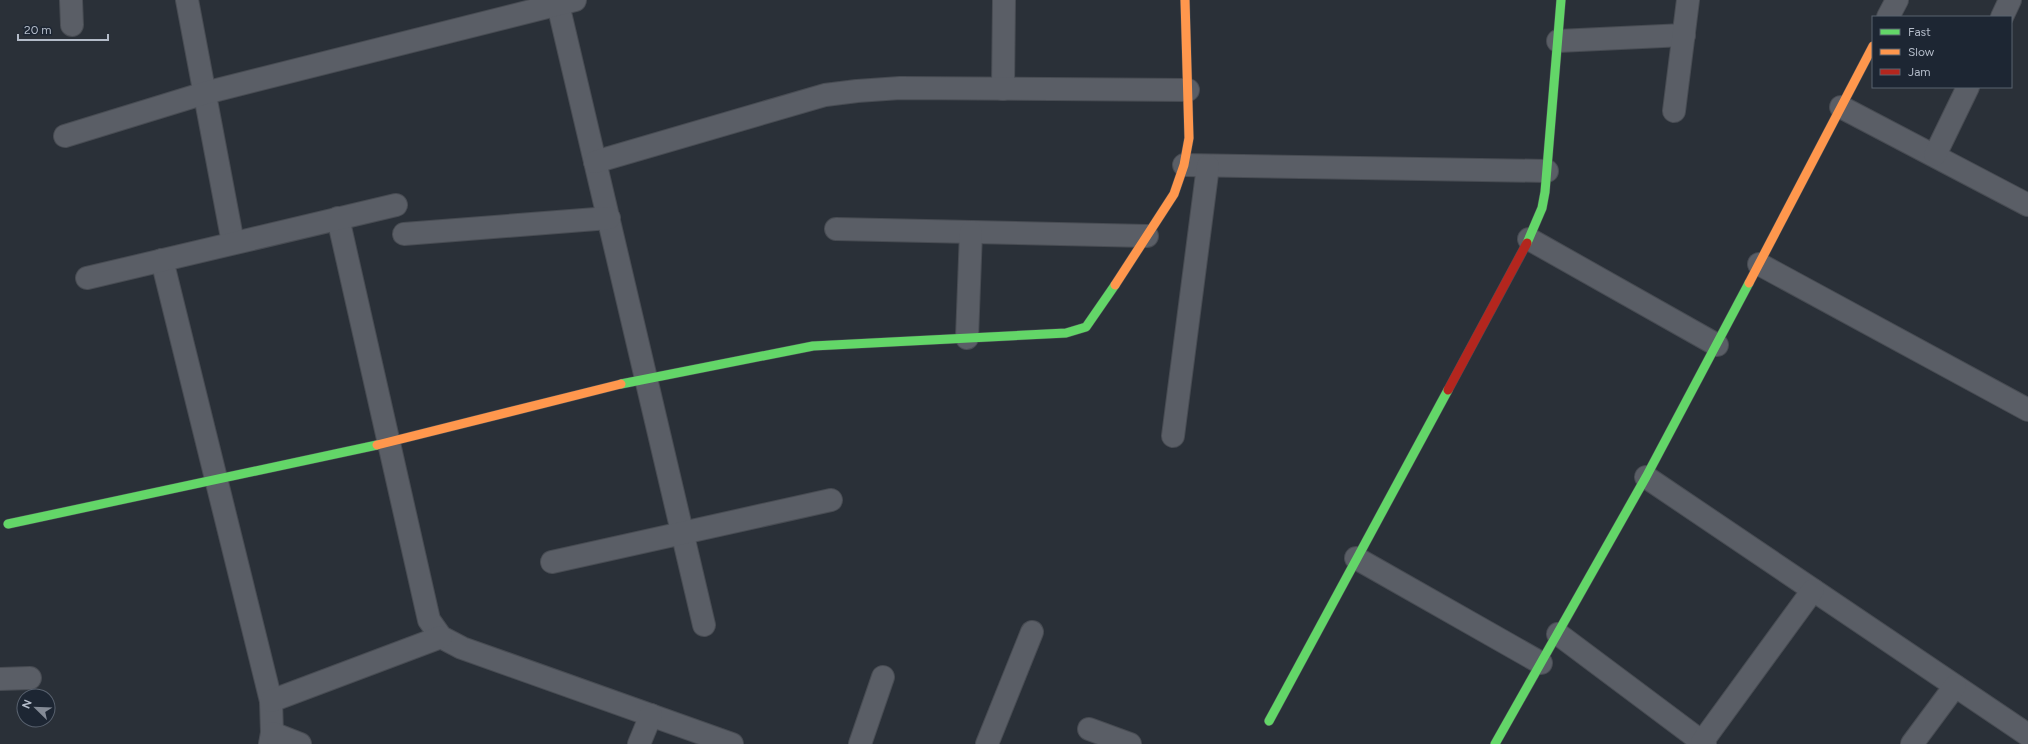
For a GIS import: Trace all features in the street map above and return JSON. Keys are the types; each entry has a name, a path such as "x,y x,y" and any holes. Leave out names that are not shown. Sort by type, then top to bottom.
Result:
{"street":[{"path":"71,0 72,24"},
{"path":"187,0 233,243"},
{"path":"1003,89 1004,0"},
{"path":"8,524 389,442 646,378 813,346 1066,333 1086,327 1099,310 1174,194 1184,165 1189,138 1185,0"},
{"path":"1269,721 1529,239 1542,208 1547,171 1561,0"},
{"path":"1674,111 1688,0"},
{"path":"1889,16 1897,0"},
{"path":"2002,16 2010,0"},
{"path":"65,136 205,93 564,1 595,162 704,625"},
{"path":"1558,41 1684,35"},
{"path":"1495,744 1646,477 1717,345 1872,48"},
{"path":"595,162 825,96 900,88 1188,90"},
{"path":"1935,155 1968,88"},
{"path":"1841,107 2028,204"},
{"path":"1184,165 1547,171"},
{"path":"1173,436 1208,166"},
{"path":"87,278 396,205"},
{"path":"338,218 429,620 441,637 462,648 732,744"},
{"path":"404,234 609,218"},
{"path":"836,228 1147,236"},
{"path":"967,338 971,232"},
{"path":"1529,239 1717,345"},
{"path":"162,260 271,701 271,739 300,744"},
{"path":"1759,264 2028,410"},
{"path":"1646,477 2028,735"},
{"path":"552,562 831,500"},
{"path":"1356,558 1541,663"},
{"path":"1558,634 1704,743 1813,590"},
{"path":"987,744 1032,632"},
{"path":"271,701 441,637"},
{"path":"860,744 883,677"},
{"path":"0,679 30,678"},
{"path":"1912,744 1955,686"},
{"path":"639,744 651,715"},
{"path":"1089,729 1130,744"}],"traffic: fast":[{"path":"1527,243 1542,208 1545,192 1561,0"},
{"path":"1495,744 1646,477 1749,283"},
{"path":"621,384 813,346 1066,333 1086,327 1115,285"},
{"path":"1269,721 1448,390"},
{"path":"8,524 377,445"}],"traffic: slow":[{"path":"1115,285 1174,194 1184,165 1189,138 1185,0"},
{"path":"1749,283 1872,48"},
{"path":"377,445 621,384"}],"traffic: jam":[{"path":"1448,390 1527,243"}]}
